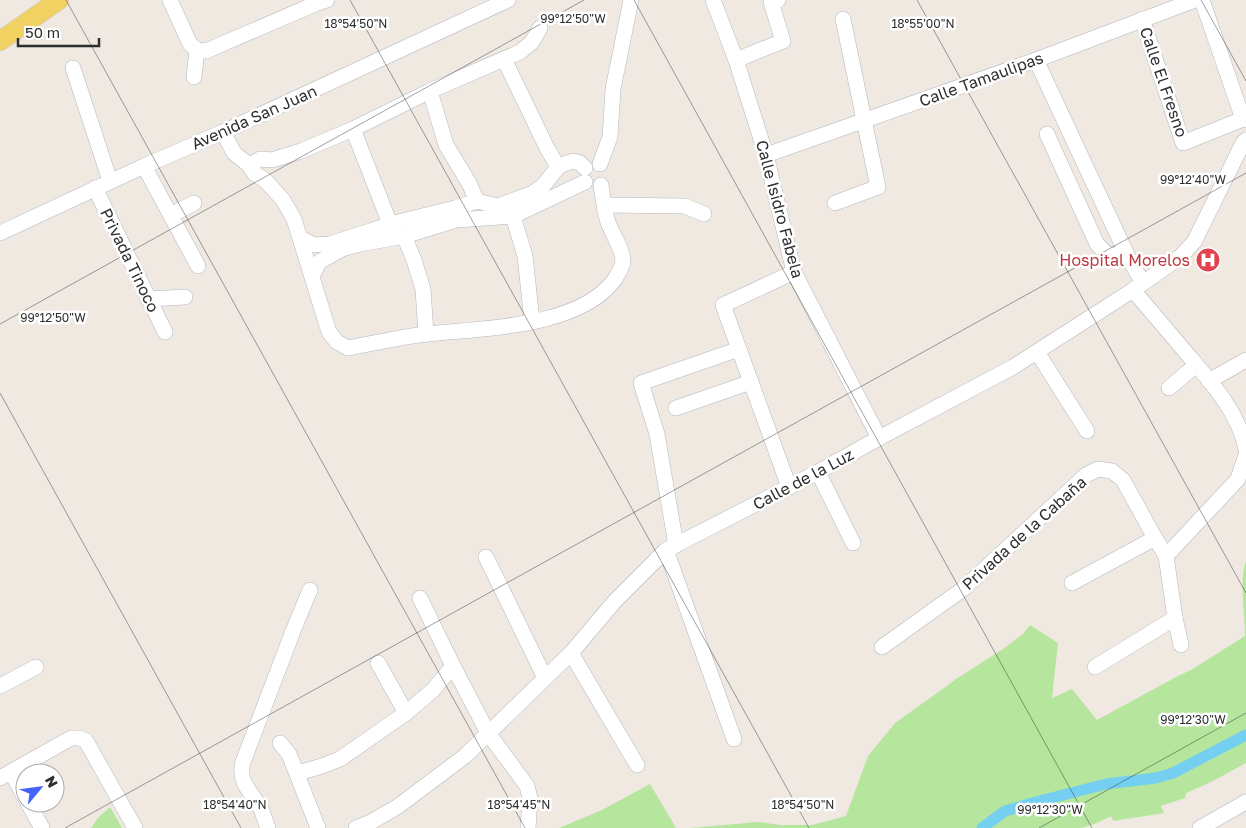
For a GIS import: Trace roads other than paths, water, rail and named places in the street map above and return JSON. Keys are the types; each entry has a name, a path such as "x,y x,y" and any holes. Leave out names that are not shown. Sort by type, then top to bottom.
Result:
{"main road":[{"path":"0,41 58,0"}],"street":[{"path":"170,0 190,44 197,50 206,51 327,0"},
{"name":"Avenida San Juan","path":"0,233 508,0"},
{"path":"600,164 610,137 613,89 631,0"},
{"name":"Calle Isidro Fabela","path":"713,0 736,60 766,155 794,272 879,438"},
{"path":"736,60 783,41 771,2 778,0"},
{"name":"Calle Tamaulipas","path":"766,155 1036,60 1195,0"},
{"name":"Calle El Fresno","path":"1142,19 1183,143 1245,120 1202,0"},
{"path":"835,202 878,187 843,19"},
{"path":"249,165 260,158 272,160 301,151 353,129 430,91 520,52 532,42 540,28"},
{"path":"194,77 197,50"},
{"path":"504,59 558,167"},
{"path":"1036,60 1128,257 1138,287 1227,405 1244,439 1246,449"},
{"path":"73,68 110,181"},
{"path":"430,91 446,145 469,183 477,202"},
{"path":"353,129 390,224"},
{"path":"223,132 234,153 249,165 255,174 264,180 283,200 294,219 329,332 337,342 348,348 426,334 497,328 547,318 591,301 608,288 618,274 623,262 608,222 601,185"},
{"path":"1048,134 1097,244 1107,254 1128,257"},
{"name":"Calle de la Luz","path":"356,828 372,825 466,756 571,652 615,601 671,547 818,472 1013,367 1138,287 1180,257 1194,242 1246,140"},
{"path":"264,180 270,171 272,160"},
{"path":"300,238 314,245 330,244 390,224 477,202 498,206 533,193 544,186 558,167 573,161 580,163 585,175 588,185 593,187 601,185 607,176 606,171 600,164 592,163 588,165 585,175 513,216 456,220 404,236 360,244 342,250 319,262 312,277"},
{"path":"144,166 198,266"},
{"name":"Privada Tinoco","path":"95,188 165,332"},
{"path":"171,215 194,203"},
{"path":"605,205 685,206 704,214"},
{"path":"513,216 525,256 532,321"},
{"path":"404,236 423,289 426,334"},
{"path":"789,487 723,305 794,272"},
{"path":"148,299 185,297"},
{"path":"734,739 671,547 657,434 642,383 739,349"},
{"path":"1037,352 1087,431"},
{"path":"1209,381 1246,360"},
{"path":"1169,388 1196,365"},
{"path":"676,408 751,382"},
{"path":"1166,556 1242,478 1246,455"},
{"name":"Privada de la Cabaña","path":"882,647 963,589 1086,475 1098,469 1112,472 1123,480 1166,556 1181,645"},
{"path":"818,472 853,543"},
{"path":"1072,583 1155,538"},
{"path":"486,557 545,678"},
{"path":"268,828 260,807 244,784 241,771 289,640 310,590"},
{"path":"420,598 488,733 527,786 530,798 528,828"},
{"path":"1095,667 1175,618"},
{"path":"571,652 637,764"},
{"path":"378,664 406,713"},
{"path":"298,773 340,759 406,713 433,690 453,666"},
{"path":"0,686 36,667"},
{"path":"15,786 6,775 71,738 79,738 86,742 135,828"},
{"path":"280,743 290,754 318,828"},
{"path":"1200,828 1246,802"},
{"path":"34,813 42,828"}],"waterway":[{"path":"982,828 1005,811 1032,803 1106,784 1156,778 1173,773 1246,735"}],"place":[{"name":"Hospital Morelos","path":"1208,260"}]}
